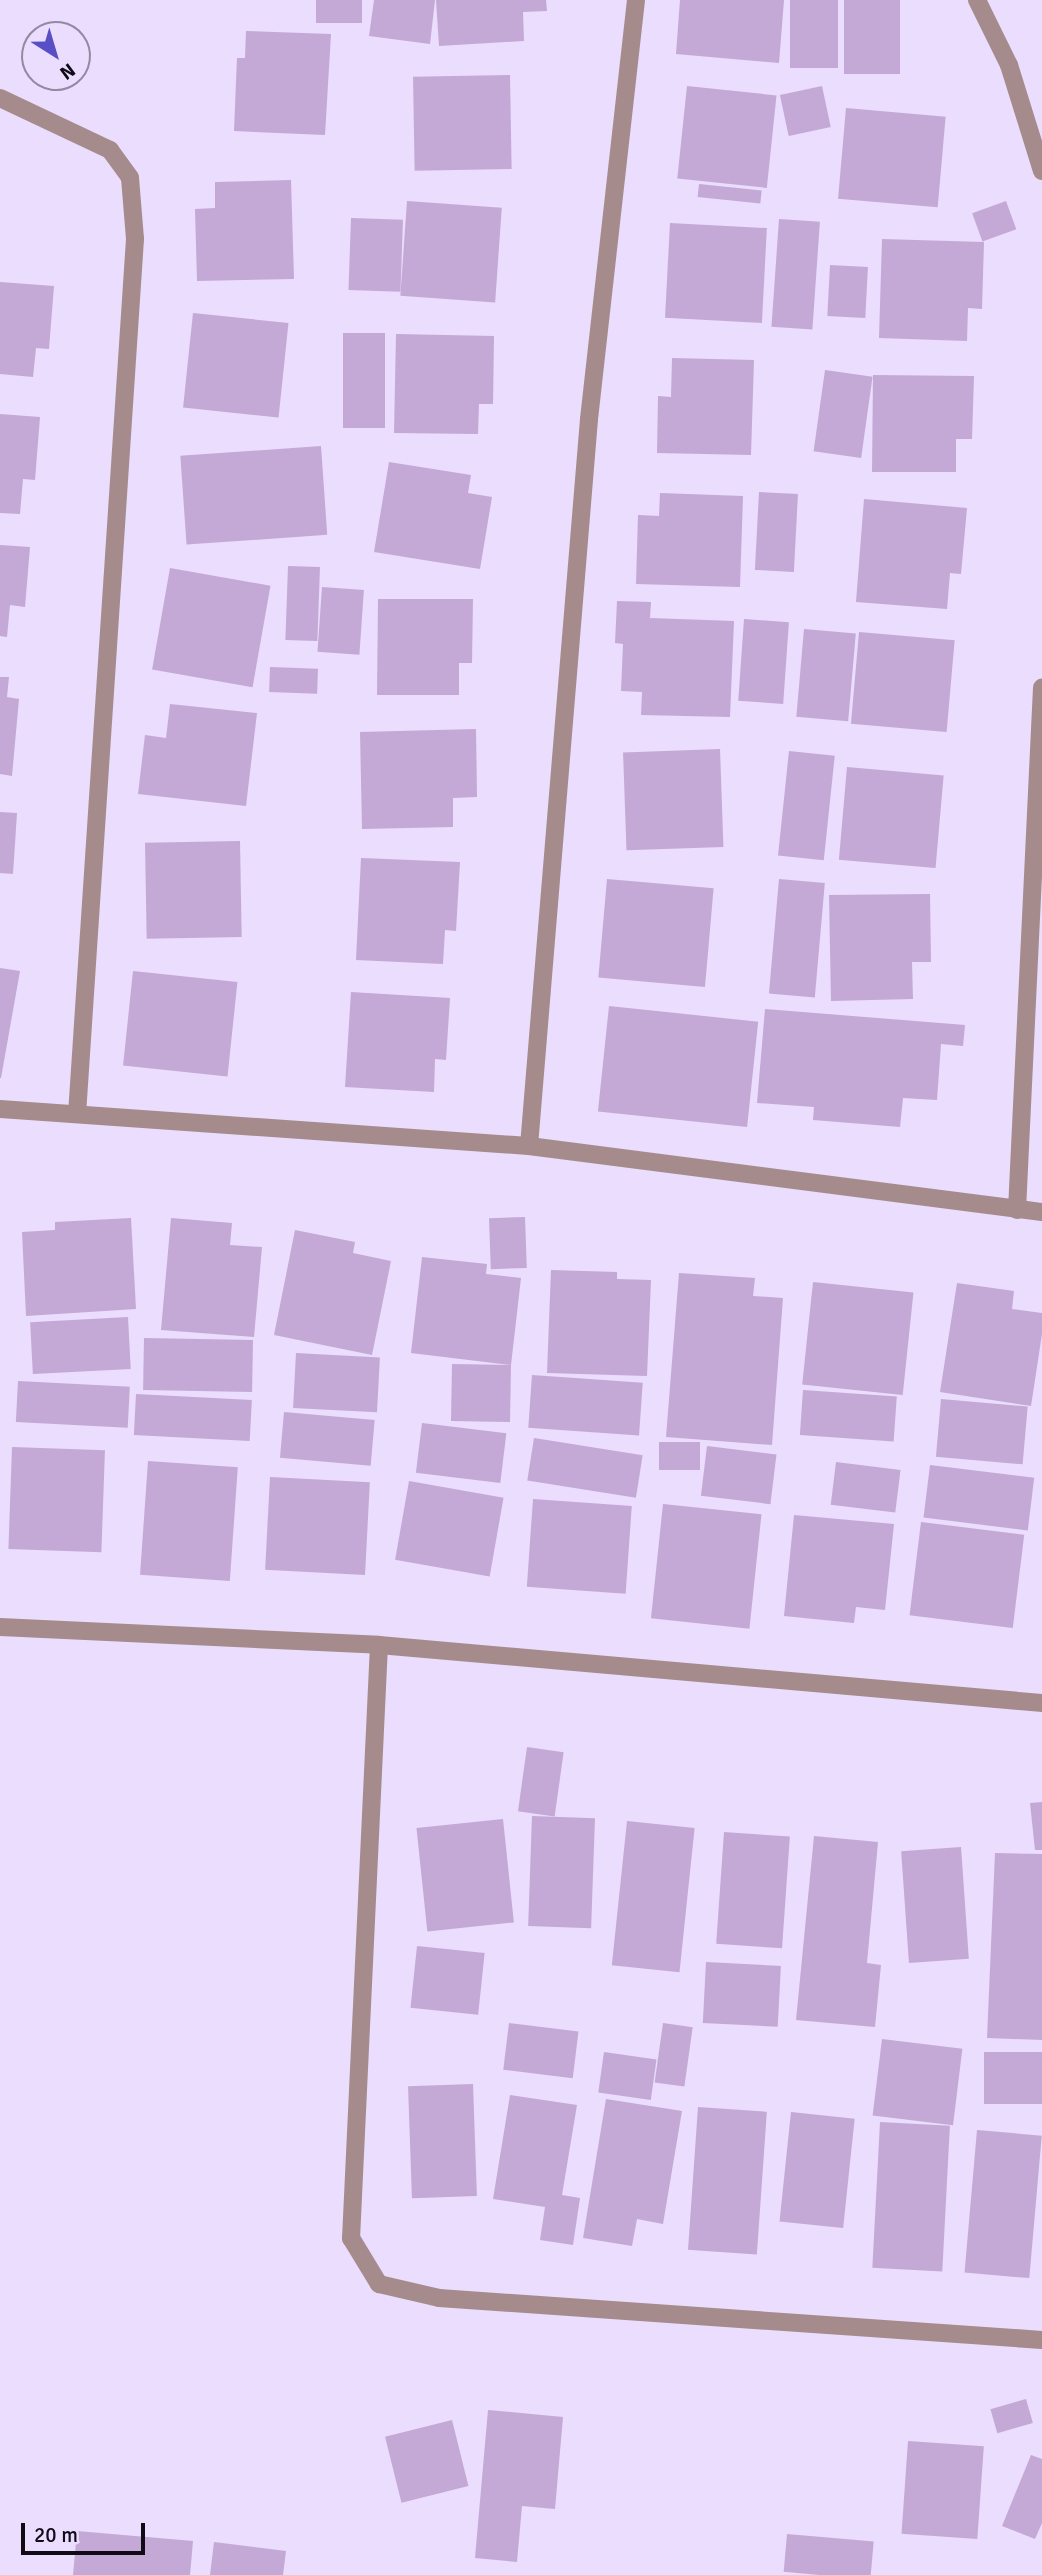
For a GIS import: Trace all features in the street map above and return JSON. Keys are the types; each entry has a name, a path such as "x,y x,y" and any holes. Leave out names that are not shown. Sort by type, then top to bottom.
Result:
{"street":[{"path":"529,1146 589,419 636,0"},
{"path":"977,0 1009,65 1042,172"},
{"path":"0,98 110,150 130,178 135,239 77,1114"},
{"path":"1017,1210 1042,688"},
{"path":"0,1109 529,1146 1042,1212"},
{"path":"0,1627 379,1645 1042,1703"},
{"path":"379,1645 351,2238 379,2284 439,2298 1042,2340"}],"building":[{"path":"316,0 362,0 362,23 316,23"},
{"path":"374,0 435,0 430,44 369,36"},
{"path":"436,0 546,0 547,11 523,12 524,41 439,46"},
{"path":"680,0 784,0 779,63 676,54"},
{"path":"790,0 838,0 838,68 790,68"},
{"path":"844,0 900,0 900,74 844,74"},
{"path":"246,31 331,34 325,135 234,131 237,58 245,58"},
{"path":"510,75 512,169 415,171 413,77"},
{"path":"687,86 777,95 767,188 677,178"},
{"path":"822,86 831,127 789,136 780,95"},
{"path":"846,108 946,117 938,207 838,199"},
{"path":"291,180 294,279 197,281 195,209 215,208 215,182"},
{"path":"699,184 762,191 760,204 698,197"},
{"path":"407,201 502,208 495,302 400,296"},
{"path":"1006,201 1016,229 982,242 972,213"},
{"path":"351,218 403,220 400,292 348,290"},
{"path":"779,219 820,222 812,330 771,327"},
{"path":"670,223 767,228 762,323 665,318"},
{"path":"882,239 984,242 982,309 968,308 967,341 879,338"},
{"path":"830,265 868,267 865,318 827,316"},
{"path":"0,282 54,286 49,349 36,348 33,377 0,374"},
{"path":"193,313 288,323 279,418 183,407"},
{"path":"343,333 385,333 385,428 343,428"},
{"path":"396,334 494,336 493,404 479,404 478,434 394,433"},
{"path":"672,358 754,360 751,455 657,453 658,396 671,397"},
{"path":"825,370 873,377 861,458 814,451"},
{"path":"873,375 974,376 972,439 956,439 956,472 872,472"},
{"path":"0,414 40,417 35,480 23,479 20,514 0,513"},
{"path":"321,446 327,535 187,545 180,456"},
{"path":"389,462 471,475 468,493 492,497 480,569 374,552"},
{"path":"759,492 798,494 794,572 755,570"},
{"path":"660,493 743,496 740,587 636,584 638,515 659,516"},
{"path":"864,499 967,508 961,574 950,573 947,609 856,602"},
{"path":"0,545 30,547 25,607 10,605 7,637 0,636"},
{"path":"288,566 320,567 317,641 285,640"},
{"path":"170,568 270,586 253,687 152,669"},
{"path":"322,587 364,590 359,655 317,652"},
{"path":"378,599 473,599 472,663 459,663 459,695 377,695"},
{"path":"617,601 651,602 650,618 734,621 730,717 641,715 642,692 621,691 623,644 615,643"},
{"path":"744,619 789,622 783,704 738,701"},
{"path":"804,629 856,634 848,721 796,717"},
{"path":"859,632 955,640 947,732 851,724"},
{"path":"270,667 318,669 317,694 269,692"},
{"path":"0,677 9,677 7,697 19,699 12,776 0,774"},
{"path":"170,704 257,713 246,806 138,794 145,735 166,738"},
{"path":"476,729 477,797 453,798 453,827 362,829 360,732"},
{"path":"720,749 723,847 626,850 623,752"},
{"path":"789,751 835,756 824,860 778,855"},
{"path":"847,767 944,775 936,868 839,860"},
{"path":"0,812 17,813 13,874 0,873"},
{"path":"240,841 242,937 147,939 145,843"},
{"path":"361,858 460,862 456,931 445,930 443,964 356,960"},
{"path":"607,879 714,888 705,987 598,978"},
{"path":"779,879 825,883 815,998 769,994"},
{"path":"930,894 931,962 912,962 913,999 831,1001 829,895"},
{"path":"0,968 20,971 1,1078 0,1078"},
{"path":"133,971 237,982 227,1076 123,1065"},
{"path":"351,992 450,998 446,1060 435,1059 434,1092 345,1087"},
{"path":"609,1006 758,1022 747,1127 598,1111"},
{"path":"765,1009 965,1025 963,1046 941,1044 937,1100 903,1098 900,1127 813,1120 814,1107 757,1103"},
{"path":"525,1217 527,1268 491,1269 489,1218"},
{"path":"131,1218 136,1309 26,1316 22,1232 55,1230 55,1222"},
{"path":"171,1218 232,1223 230,1245 262,1247 254,1337 161,1330"},
{"path":"295,1230 355,1242 353,1253 391,1261 372,1355 274,1335"},
{"path":"422,1257 487,1264 486,1274 521,1278 511,1365 411,1353"},
{"path":"551,1270 617,1272 617,1279 651,1280 647,1376 547,1373"},
{"path":"679,1273 755,1278 753,1296 783,1298 772,1445 666,1437"},
{"path":"813,1282 913,1293 903,1395 802,1384"},
{"path":"957,1283 1014,1291 1012,1309 1042,1313 1042,1334 1031,1406 940,1392"},
{"path":"128,1317 131,1369 33,1374 30,1322"},
{"path":"144,1338 253,1340 252,1392 143,1390"},
{"path":"296,1353 380,1357 377,1412 293,1408"},
{"path":"452,1364 511,1365 510,1422 451,1421"},
{"path":"532,1375 643,1383 639,1436 528,1428"},
{"path":"18,1381 130,1387 128,1428 16,1422"},
{"path":"803,1390 897,1397 894,1441 800,1435"},
{"path":"136,1394 252,1400 250,1441 134,1435"},
{"path":"941,1399 1028,1407 1023,1464 936,1457"},
{"path":"284,1412 375,1420 371,1466 280,1458"},
{"path":"422,1423 506,1433 500,1483 416,1473"},
{"path":"534,1438 643,1455 636,1498 527,1480"},
{"path":"659,1442 700,1442 700,1470 659,1470"},
{"path":"707,1446 776,1455 770,1504 701,1496"},
{"path":"12,1447 105,1450 101,1552 8,1549"},
{"path":"148,1461 238,1467 230,1581 140,1575"},
{"path":"836,1462 901,1470 895,1513 831,1505"},
{"path":"930,1465 1034,1478 1028,1530 924,1518"},
{"path":"270,1477 370,1482 365,1575 265,1570"},
{"path":"409,1481 504,1498 490,1576 395,1560"},
{"path":"533,1499 632,1506 626,1594 527,1587"},
{"path":"663,1504 761,1514 749,1629 651,1618"},
{"path":"794,1515 894,1524 885,1610 856,1607 854,1623 784,1616"},
{"path":"921,1522 1024,1535 1013,1628 910,1615"},
{"path":"527,1747 564,1752 555,1817 518,1811"},
{"path":"1042,1802 1042,1850 1035,1850 1030,1803"},
{"path":"532,1816 595,1818 591,1928 528,1926"},
{"path":"503,1819 514,1922 427,1932 416,1828"},
{"path":"627,1821 695,1828 679,1972 612,1965"},
{"path":"724,1832 790,1837 782,1948 716,1944"},
{"path":"814,1836 878,1842 867,1963 881,1965 875,2027 796,2020"},
{"path":"961,1847 969,1959 909,1963 901,1851"},
{"path":"995,1853 1042,1854 1042,2040 987,2038"},
{"path":"417,1946 485,1953 478,2015 411,2008"},
{"path":"706,1962 781,1966 778,2027 703,2023"},
{"path":"509,2023 578,2032 573,2078 503,2070"},
{"path":"663,2023 693,2027 684,2087 655,2082"},
{"path":"882,2039 962,2049 953,2125 873,2115"},
{"path":"604,2052 656,2059 651,2100 598,2093"},
{"path":"984,2052 1042,2052 1042,2104 984,2104"},
{"path":"473,2084 477,2196 412,2198 408,2086"},
{"path":"510,2095 577,2105 562,2195 580,2198 573,2245 540,2240 545,2207 493,2199"},
{"path":"606,2099 682,2111 663,2224 637,2219 632,2246 583,2238"},
{"path":"698,2107 767,2112 757,2254 688,2250"},
{"path":"791,2112 855,2119 843,2228 780,2221"},
{"path":"880,2122 950,2126 942,2271 872,2268"},
{"path":"977,2130 1042,2136 1029,2278 965,2272"},
{"path":"1026,2399 1033,2423 997,2433 990,2409"},
{"path":"488,2410 563,2417 555,2509 522,2506 517,2562 475,2558"},
{"path":"452,2420 468,2486 402,2503 385,2437"},
{"path":"908,2441 984,2446 977,2539 902,2534"},
{"path":"1031,2455 1042,2459 1042,2523 1035,2539 1002,2526"},
{"path":"77,2531 193,2541 190,2575 73,2575"},
{"path":"787,2534 874,2542 871,2575 784,2572"},
{"path":"214,2542 286,2551 283,2575 210,2575"}]}
